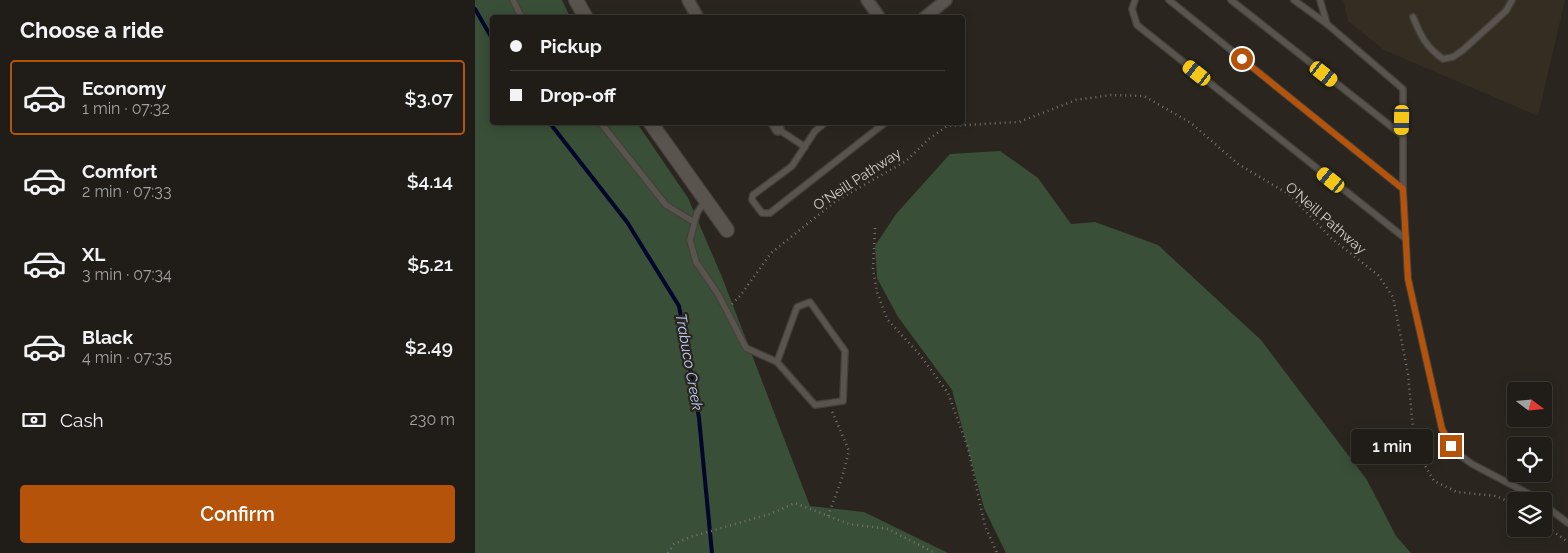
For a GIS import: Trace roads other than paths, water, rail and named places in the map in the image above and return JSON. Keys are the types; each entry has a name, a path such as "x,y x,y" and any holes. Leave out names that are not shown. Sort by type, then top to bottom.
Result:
{"street":[{"path":"576,0 584,15"},
{"path":"688,0 696,15"},
{"path":"867,0 877,15"},
{"path":"928,15 946,0"},
{"path":"652,125 727,230"}],"lane":[{"path":"513,0 520,15"},
{"path":"1135,0 1132,9 1137,25 1406,239"},
{"path":"1169,0 1403,189"},
{"path":"1231,0 1402,135"},
{"path":"1294,0 1327,24 1403,89 1403,189 1408,279 1442,429 1454,451 1483,470 1525,492"},
{"path":"1320,0 1327,24"},
{"path":"1413,17 1424,41 1432,51 1443,58 1453,57 1506,11 1512,0"},
{"path":"602,125 666,205 694,222"},
{"path":"822,125 815,131 792,166 753,195 752,200 762,213 770,212 882,125"},
{"path":"776,126 805,147"},
{"path":"705,201 694,222 690,240 696,262 719,294 746,348 777,362 815,405 843,401 845,351 810,302 797,307 777,362"},
{"path":"1552,511 1568,522"}],"waterway":[{"name":"Trabuco Creek","path":"475,9 490,35"},
{"name":"Trabuco Creek","path":"551,125 627,222 679,306 699,418 712,553"}]}
